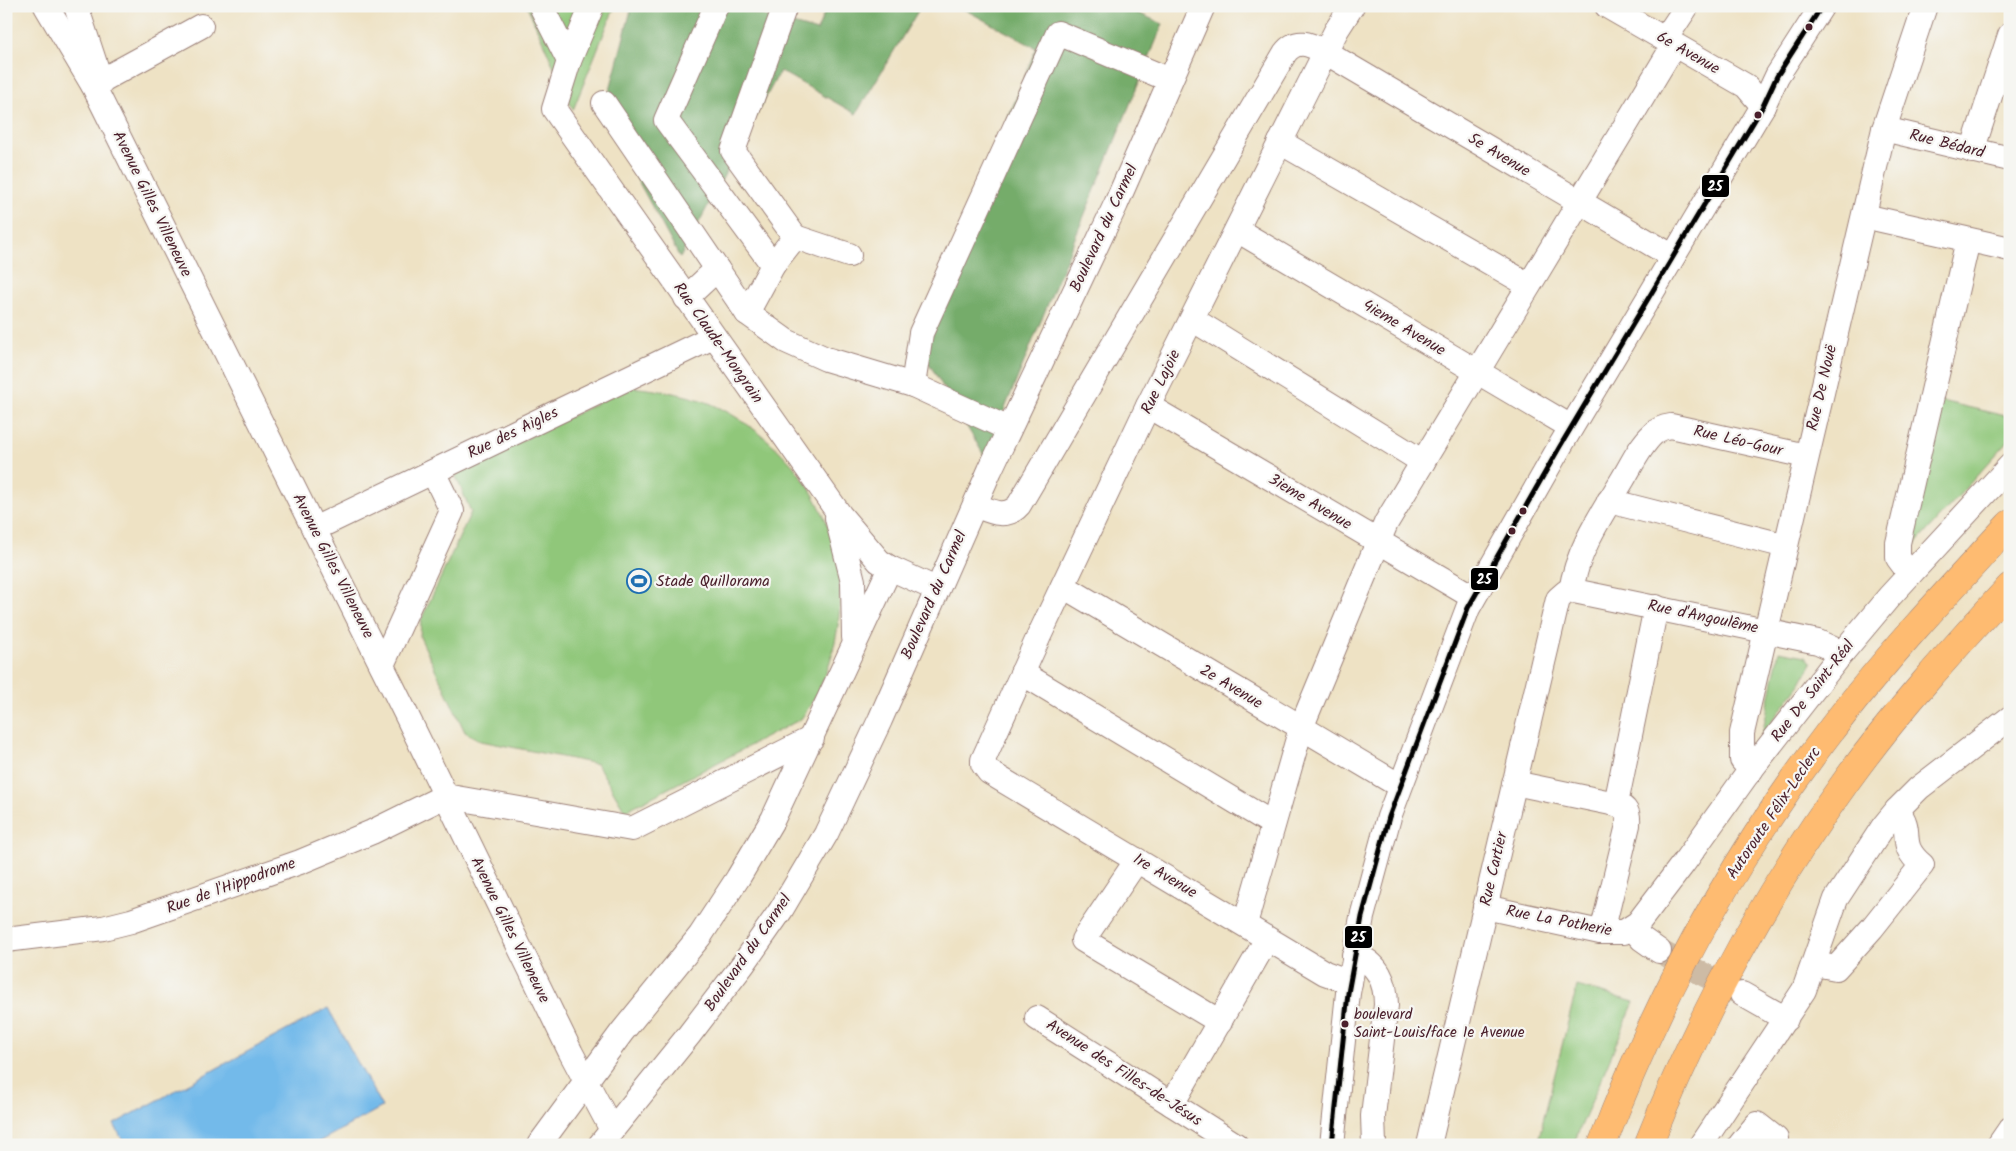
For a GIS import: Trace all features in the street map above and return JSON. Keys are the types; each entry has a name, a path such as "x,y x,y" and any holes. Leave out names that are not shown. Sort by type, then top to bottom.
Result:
{"highway":[{"name":"Autoroute Félix-Leclerc","path":"1602,1145 1637,1058 1681,966 1728,882 1768,818 1817,748 1857,697 2010,524"},
{"path":"1648,1145 1682,1064 1721,983 1766,902 1807,838 1847,779 1909,700 2010,587"}],"street":[{"name":"Avenue Gilles Villeneuve","path":"46,6 97,83 114,127 382,665 586,1081 606,1137"},
{"path":"76,6 97,83 201,26"},
{"path":"541,6 569,61"},
{"path":"569,61 592,6"},
{"path":"716,6 666,120 773,265"},
{"path":"785,6 733,151 795,237 849,255"},
{"name":"Rue Lajoie","path":"983,764 984,754 1148,406 1325,52 1352,6"},
{"name":"6e Avenue","path":"1607,6 1746,86 1763,106"},
{"path":"1245,924 1301,728 1378,542 1423,462 1579,202 1669,42 1687,6"},
{"path":"1332,1145 1354,955 1381,844 1400,786 1473,598 1571,427 1763,106 1777,76 1822,6"},
{"name":"Rue De Nouë","path":"1750,770 1742,760 1741,739 1884,129 1925,6"},
{"name":"Boulevard du Carmel","path":"606,1137 744,963 794,889 838,808 880,720 936,589 1009,429 1116,204 1199,8"},
{"path":"913,385 921,333 1058,32 1170,80"},
{"path":"1972,151 2005,68 2010,35"},
{"name":"5e Avenue","path":"975,504 1002,514 1012,512 1019,505 1285,53 1293,45 1303,43 1325,52 1672,256"},
{"name":"Rue Claude-Mongrain","path":"569,61 554,109 830,500 879,561 936,589"},
{"path":"604,103 747,313 786,341 826,359 913,385 1009,429"},
{"name":"Rue Bédard","path":"1884,129 2010,159"},
{"path":"1280,142 1529,285"},
{"path":"1864,216 2010,249"},
{"name":"4ieme Avenue","path":"1237,230 1571,427"},
{"path":"747,313 773,265 795,237"},
{"path":"1910,574 1898,558 1898,543 1968,240"},
{"path":"686,298 717,269"},
{"path":"1192,319 1423,462"},
{"name":"Rue des Aigles","path":"314,529 713,336"},
{"name":"3ieme Avenue","path":"1148,406 1473,598"},
{"name":"Rue Léo-Gour","path":"1670,426 1806,456"},
{"name":"Rue Cartier","path":"1429,1145 1556,603 1566,593 1580,556 1609,501 1646,441 1656,431 1670,426"},
{"name":"Rue De Saint-Réal","path":"1632,928 1683,864 1750,770 1842,653 1910,574 2010,466"},
{"path":"382,665 452,511 433,472"},
{"path":"830,500 853,581 855,618 852,651"},
{"path":"1609,501 1786,546"},
{"path":"539,1145 707,925 773,819 890,568"},
{"name":"2e Avenue","path":"1063,586 1400,786"},
{"name":"Rue d'Angoulême","path":"1566,593 1656,606 1818,642 1842,653"},
{"path":"1616,804 1656,606"},
{"path":"1022,673 1273,824"},
{"path":"1701,1145 1804,990 1815,964 1836,899 1897,810 1935,775 2010,718"},
{"path":"445,796 632,829 812,738"},
{"name":"1re Avenue","path":"983,764 989,772 1245,924 1325,974 1350,982"},
{"path":"1514,783 1616,804 1623,807 1628,813 1628,825 1602,932"},
{"name":"Rue de l'Hippodrome","path":"6,940 102,928 131,921 300,862 372,832 445,796"},
{"path":"1815,964 1836,968 1872,928 1922,865 1907,848 1905,822 1897,810"},
{"path":"1137,860 1083,940 1220,1022"},
{"name":"Rue La Potherie","path":"1485,907 1602,932 1620,932 1632,928"},
{"path":"1632,928 1642,939 1659,951"},
{"path":"1172,1104 1267,939"},
{"path":"1354,955 1367,960 1376,969 1386,994 1374,1116 1374,1145"},
{"path":"1742,994 1786,1019"},
{"name":"Avenue des Filles-de-Jésus","path":"1037,1018 1236,1145"},
{"path":"1740,1145 1756,1124 1776,1139"},
{"path":"1999,1145 2010,1129"}],"green space":[{"path":"527,6 615,6 573,110"},
{"path":"632,6 731,6 817,31 827,6 921,6 856,114 780,71 680,258 603,116"},
{"path":"958,6 1122,6 1163,24 985,457 927,360 929,317 1036,48"},
{"name":"Stade Quillorama","path":"630,387 678,394 712,404 751,427 776,448 798,472 815,498 828,527 836,558 840,591 838,625 830,662 821,686 801,719 625,811 597,764 481,741 465,732 420,637 421,620 471,512 455,474"},
{"path":"1937,400 2010,417 2010,439 1910,550 1907,544"},
{"path":"1779,651 1806,656 1812,663 1801,683 1762,735"},
{"path":"1577,986 1634,1002 1573,1145 1537,1145"}],"water":[{"path":"328,1008 382,1107 313,1145 125,1145 114,1124"}],"tunnel":[{"path":"1659,951 1737,992"}],"transit line":[{"name":"25","path":"1332,1145 1348,993 1362,917 1389,817 1468,608 1559,448 1763,106 1777,76 1822,6"}],"place":[{"name":"Stade Quillorama","path":"639,581"},
{"name":"boulevard Saint-Louis/face 1e Avenue","path":"1345,1024"}]}
